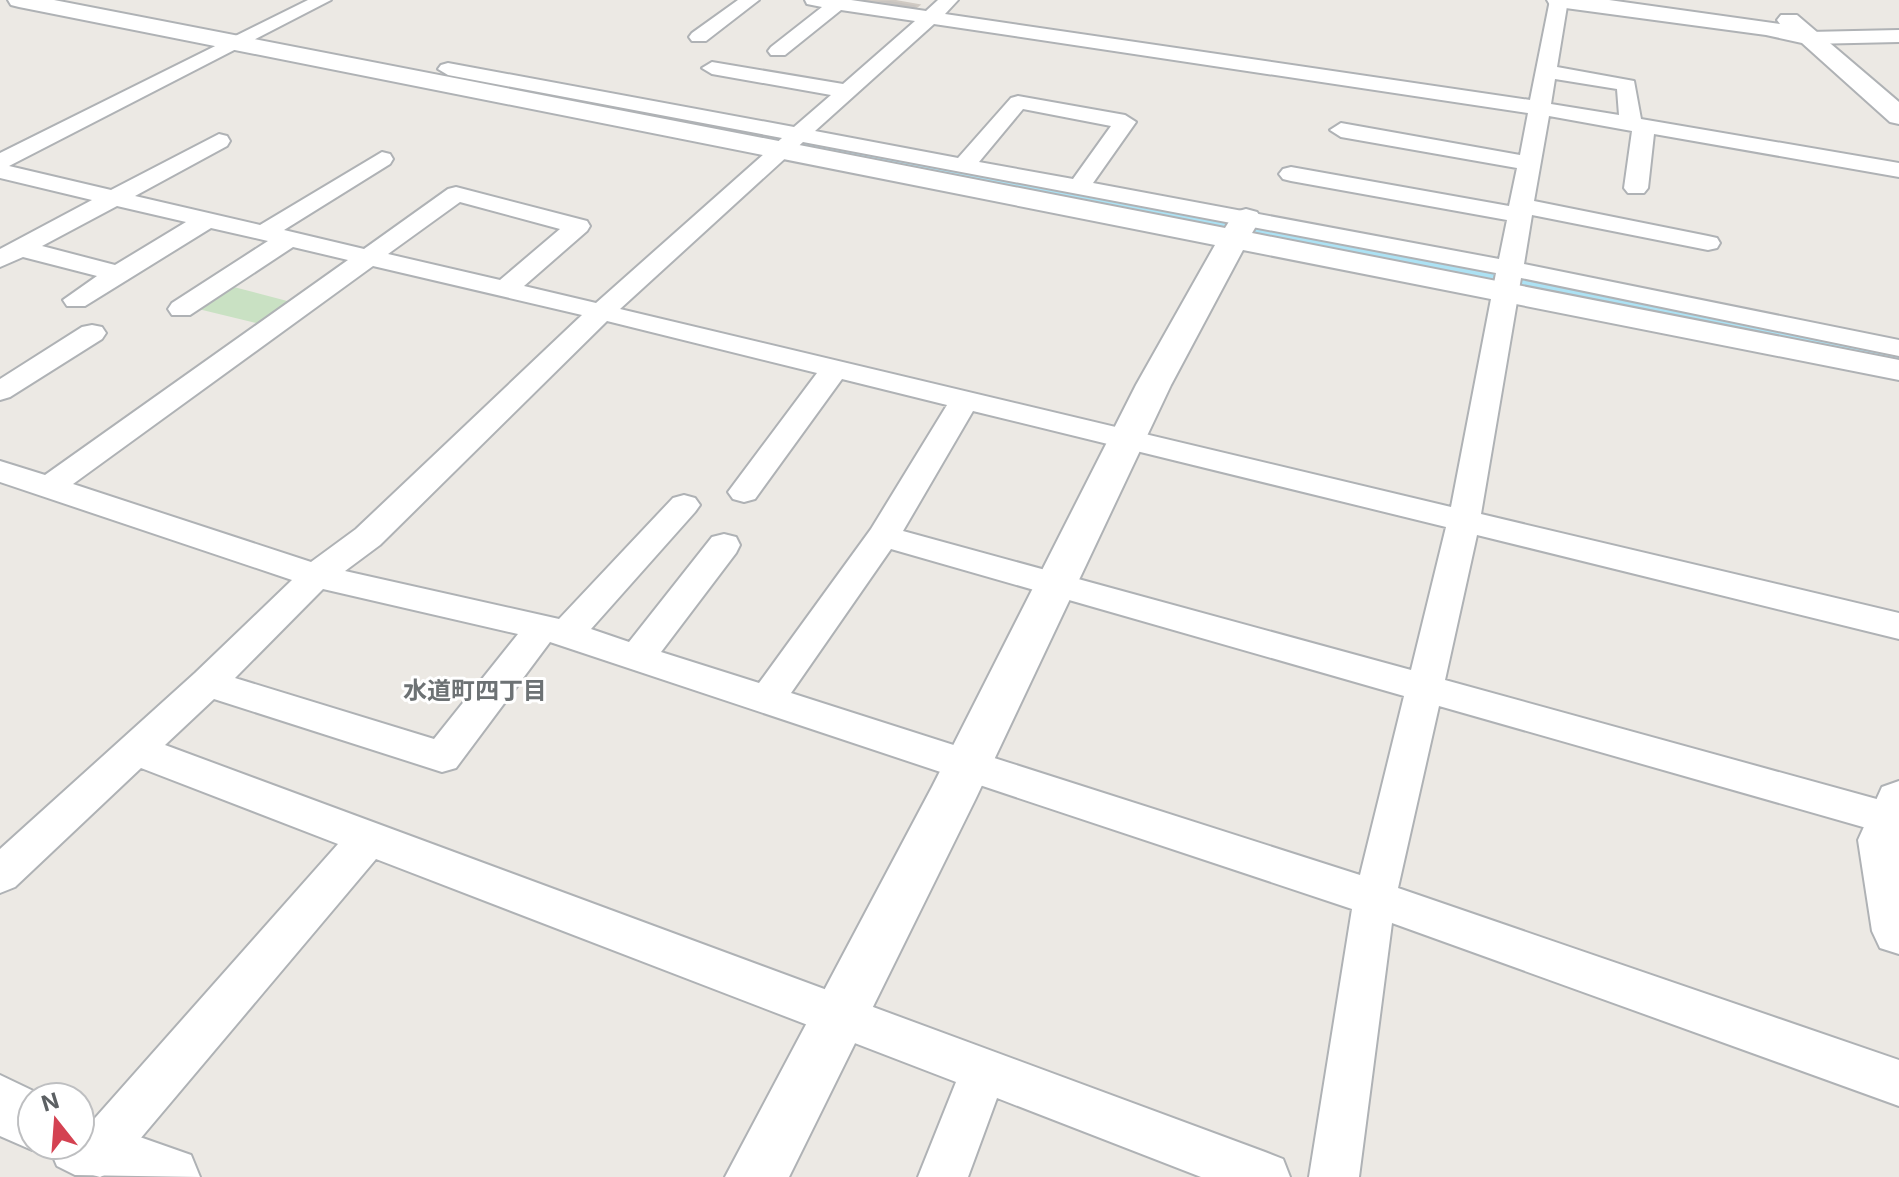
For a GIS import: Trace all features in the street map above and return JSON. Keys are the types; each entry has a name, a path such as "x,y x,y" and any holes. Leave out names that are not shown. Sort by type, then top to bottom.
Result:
{"street":[{"path":"19,0 452,76 1506,280 1899,348"},
{"path":"0,162 322,0"},
{"path":"699,37 750,0"},
{"path":"814,0 1539,108 1899,170"},
{"path":"0,875 208,683 316,576 368,537 601,312 949,0"},
{"path":"1334,1177 1375,898 1464,521 1559,0 1766,28 1809,38 1899,36"},
{"path":"1767,0 1896,111"},
{"path":"778,51 837,4"},
{"path":"658,107 731,52"},
{"path":"712,68 846,91"},
{"path":"1547,71 1627,85 1638,126 1636,188"},
{"path":"452,76 658,107 790,142 964,165 1079,187 1240,229"},
{"path":"964,165 1018,102 1125,122 1079,187"},
{"path":"1341,130 1529,163"},
{"path":"10,253 219,141"},
{"path":"263,233 382,159"},
{"path":"0,171 601,312 1899,626"},
{"path":"1291,174 1708,243"},
{"path":"13,194 39,180"},
{"path":"49,487 456,194 578,226 504,290"},
{"path":"76,300 206,220"},
{"path":"756,1177 841,1018 968,765 1126,439 1240,229"},
{"path":"181,309 288,239"},
{"path":"10,253 116,273"},
{"path":"1506,280 1899,370"},
{"path":"0,391 92,333"},
{"path":"744,492 835,369"},
{"path":"767,699 883,536 965,400"},
{"path":"0,471 316,576 554,631 637,657 1375,898 1899,1083"},
{"path":"208,683 442,757 554,631 684,505"},
{"path":"883,536 1425,686 1895,810 1883,840 1899,931"},
{"path":"637,657 724,545"},
{"path":"135,750 983,1072 1190,1163 1265,1177"},
{"path":"96,1140 368,839"},
{"path":"943,1177 983,1072"},
{"path":"96,1153 169,1177"}],"green space":[{"path":"226,285 291,302 260,324 190,307"}],"building":[{"path":"865,0 890,0 919,5 914,9"}],"waterway":[{"path":"727,131 1899,358"}],"district":[{"name":"水道町四丁目","path":"475,690"}]}
